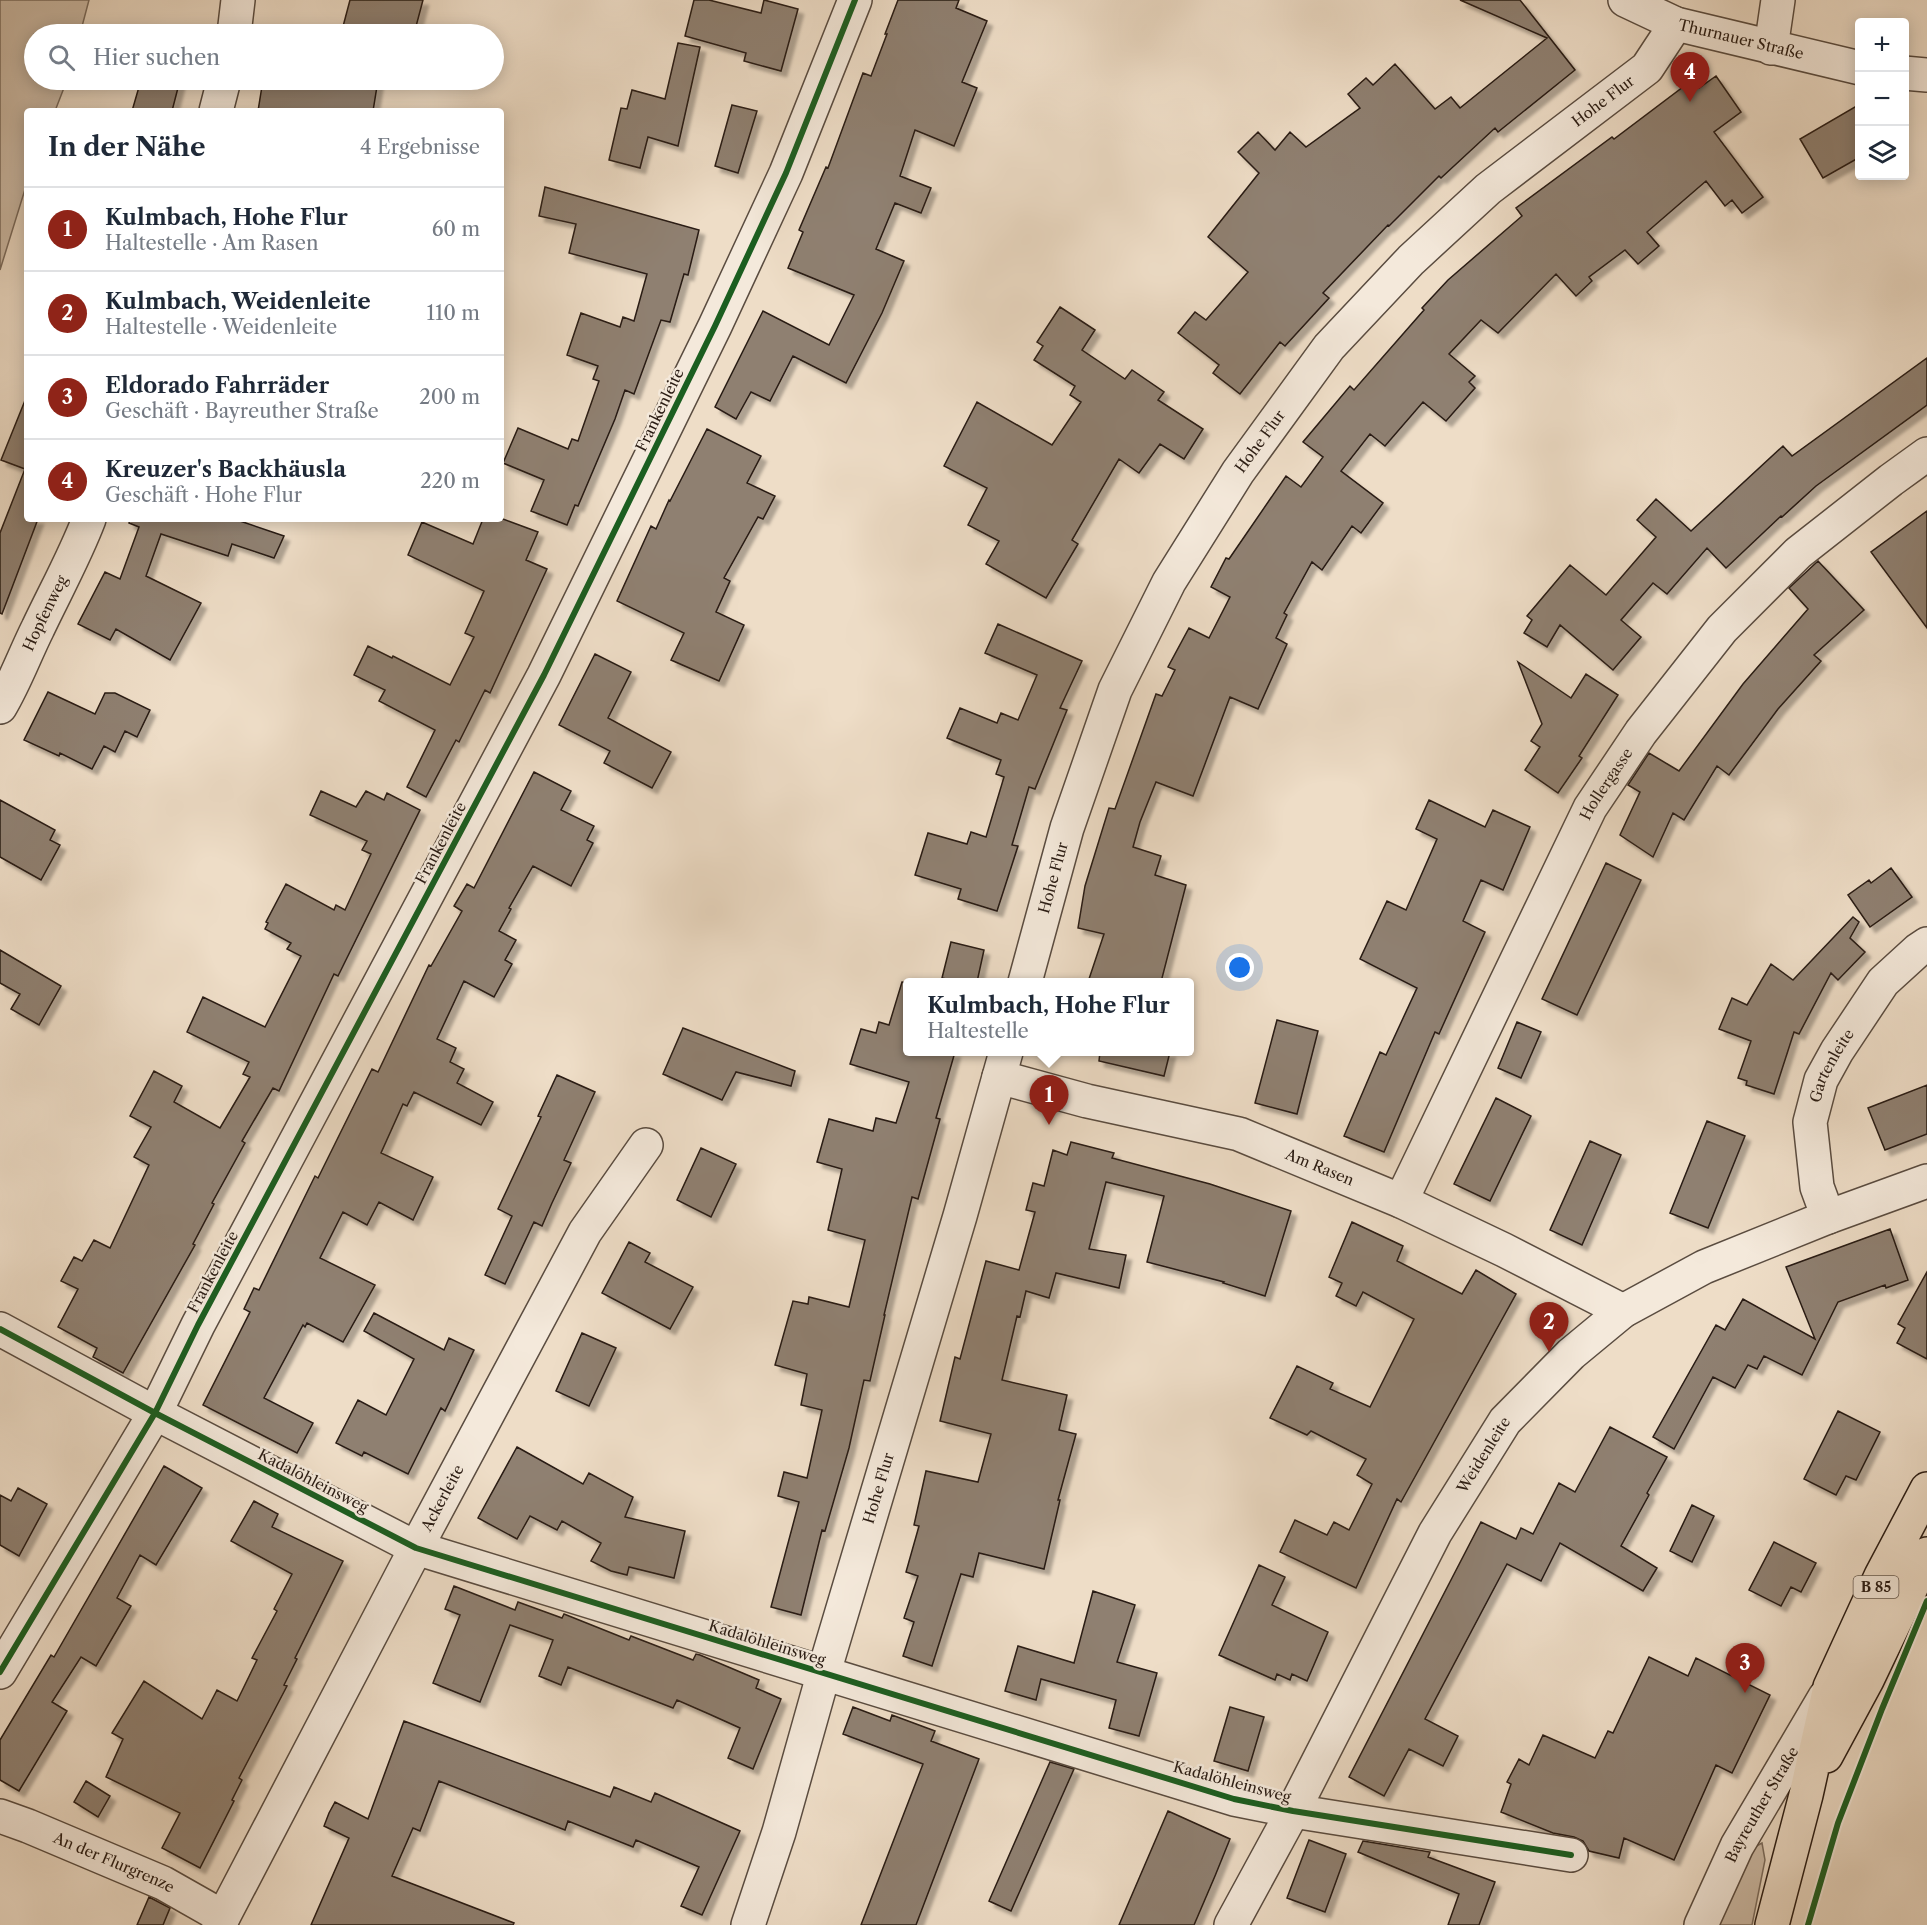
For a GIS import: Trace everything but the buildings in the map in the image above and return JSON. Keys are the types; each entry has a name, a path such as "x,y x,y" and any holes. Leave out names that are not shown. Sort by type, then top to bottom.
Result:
{"main road":[{"name":"Bayreuther Straße","path":"1772,1925 1806,1795 1830,1687 1881,1576 1927,1489"},
{"name":"Bayreuther Straße","path":"1806,1795 1867,1680 1927,1554"}],"street":[{"path":"235,24 238,0"},
{"name":"Frankenleite","path":"0,1672 155,1413 198,1325 559,645 715,326 786,173 855,0"},
{"name":"Thurnauer Straße","path":"1625,0 1676,24 1855,67"},
{"path":"1771,48 1779,0"},
{"name":"Hohe Flur","path":"1026,978 1067,828 1115,690 1169,582 1238,472 1329,347 1411,260 1488,189 1647,68 1676,24"},
{"path":"1909,73 1927,75"},
{"path":"217,108 221,90"},
{"name":"Hollergasse","path":"1401,1201 1590,808 1641,732 1722,629 1798,553 1927,454"},
{"name":"Hopfenweg","path":"0,707 13,684 88,522"},
{"name":"Gartenleite","path":"1828,1217 1817,1187 1810,1122 1821,1080 1837,1051 1883,982 1927,944"},
{"name":"Hohe Flur","path":"748,1925 779,1832 824,1672 963,1206 1002,1064"},
{"name":"Am Rasen","path":"1002,1064 1087,1101 1239,1134 1401,1201 1504,1250 1623,1311"},
{"name":"Ackerleite","path":"221,1921 416,1548 585,1232 646,1145"},
{"name":"Weidenleite","path":"1231,1925 1293,1811 1435,1533 1505,1421 1571,1354 1623,1311 1704,1267 1828,1217 1927,1181"},
{"name":"Kadalöhleinsweg","path":"0,1329 155,1413 416,1548 1234,1798 1293,1811 1571,1855"},
{"name":"Bayreuther Straße","path":"1701,1925 1737,1846 1830,1687"},
{"name":"An der Flurgrenze","path":"0,1816 163,1883 221,1921"}],"shaded area":[{"path":"0,0 89,0 83,24 24,24 24,90 63,90 56,108 24,108 24,193 0,270"},
{"path":"1762,1843 1765,1860 1752,1925 1713,1925 1751,1849"}],"cycle path":[{"path":"0,1672 155,1413 198,1325 544,675 715,326 786,173 855,0"},
{"path":"0,1329 155,1413 416,1548 1234,1799 1293,1811 1571,1855"},
{"path":"1808,1925 1838,1823 1927,1601"}],"place":[{"name":"Kreuzer's Backhäusla","path":"1690,102"},
{"name":"Kulmbach, Hohe Flur","path":"1049,1125"},
{"name":"Kulmbach, Weidenleite","path":"1549,1352"},
{"name":"Eldorado Fahrräder","path":"1745,1693"}]}
